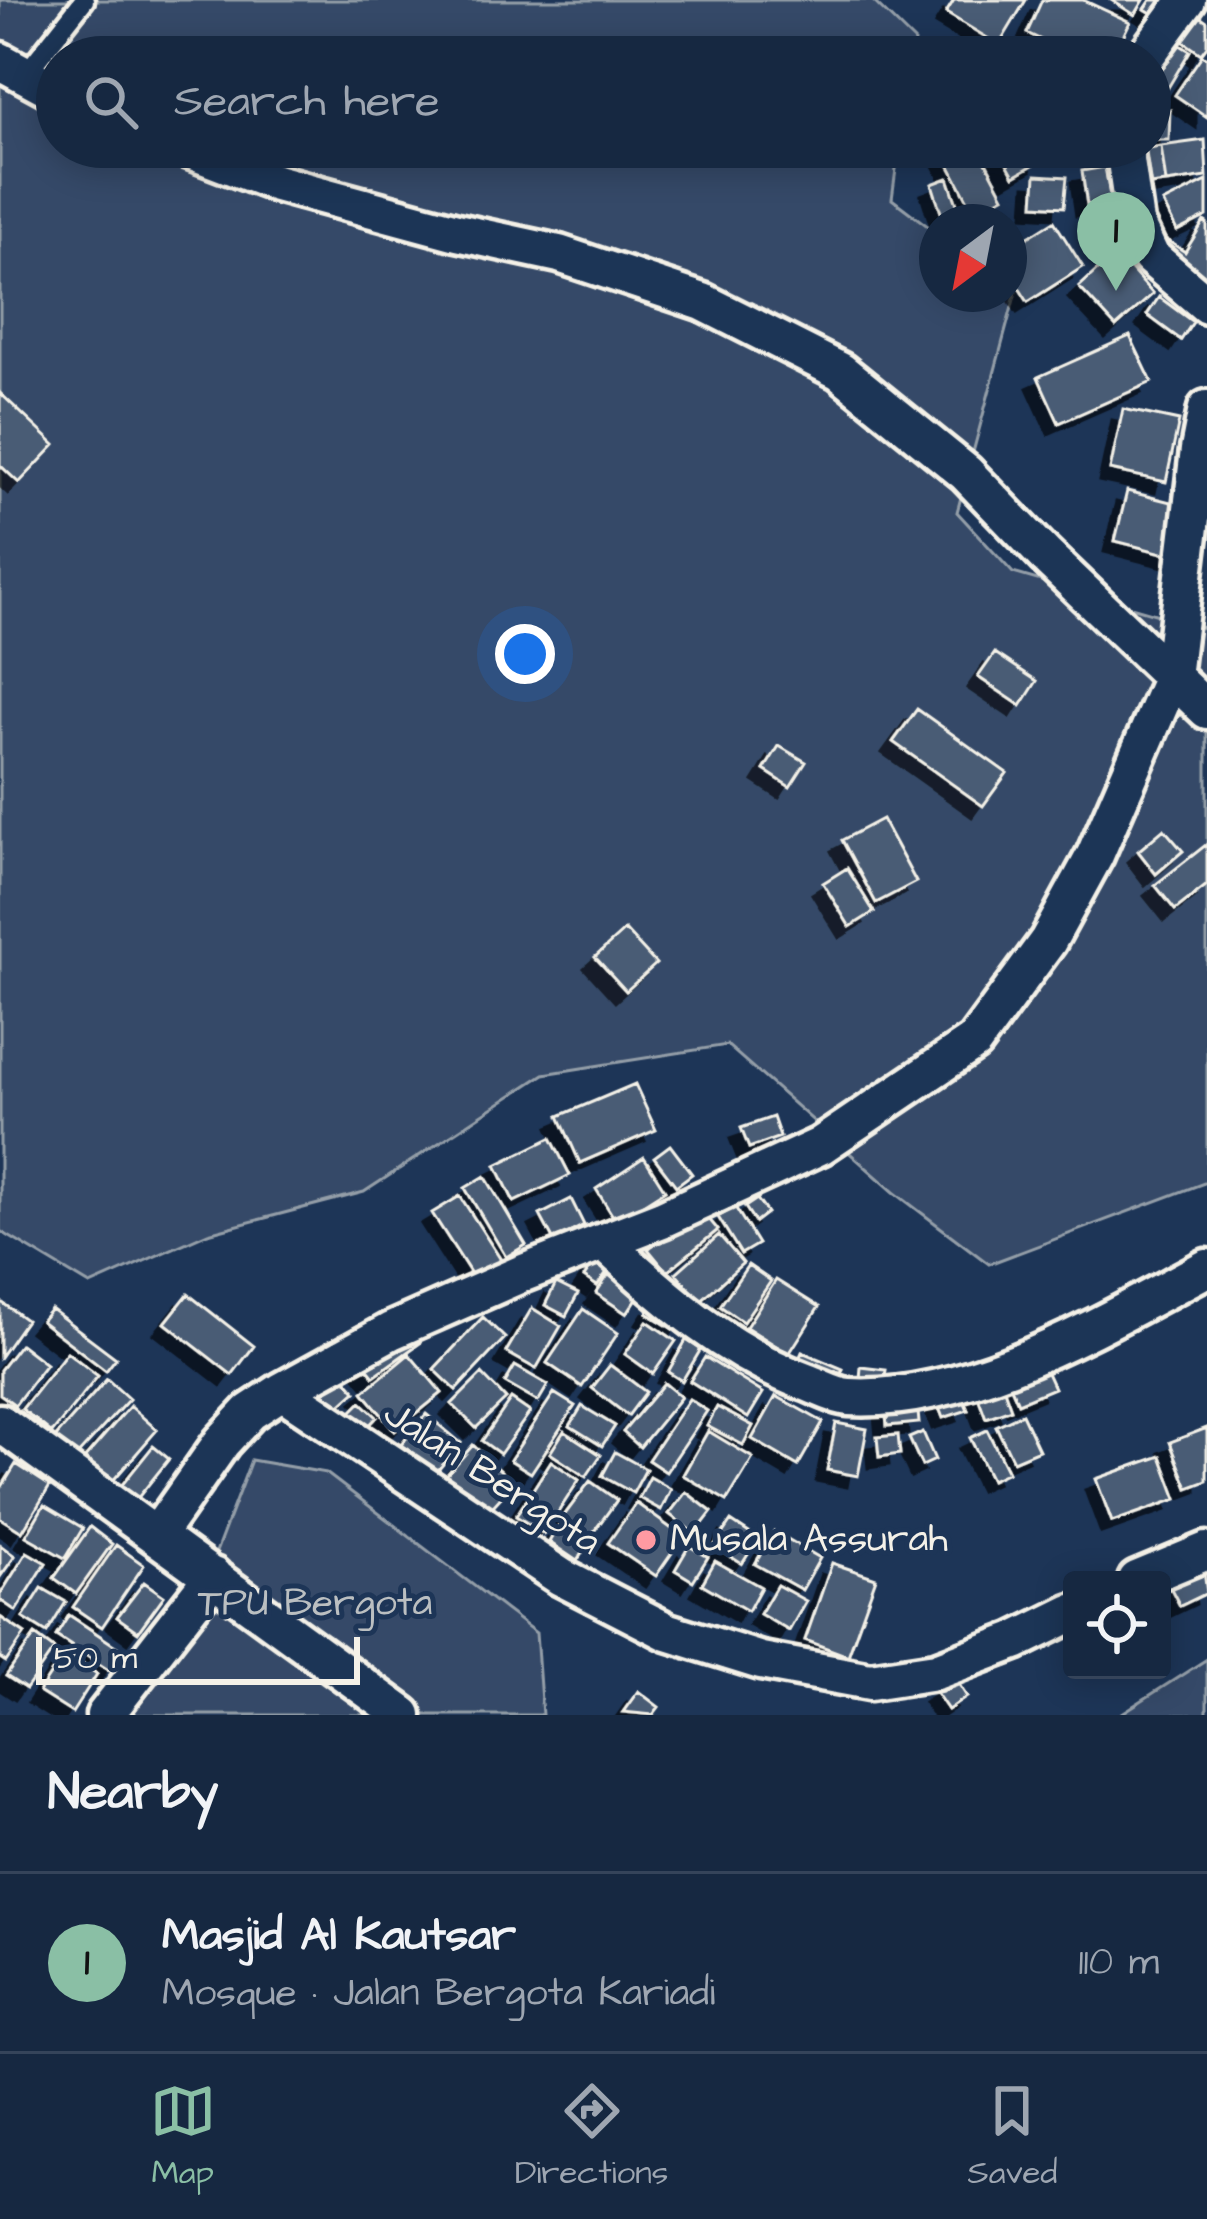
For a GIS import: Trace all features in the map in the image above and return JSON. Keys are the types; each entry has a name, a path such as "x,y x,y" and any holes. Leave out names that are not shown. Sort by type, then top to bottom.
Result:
{"street":[{"path":"1160,36 1186,0"},
{"path":"237,168 457,232 559,254 703,302 840,371 966,473 1207,710"},
{"path":"1127,168 1136,223 1150,257 1207,304"},
{"name":"Jalan Bergota","path":"156,1536 222,1442 250,1412 282,1391 391,1331 605,1243 820,1146 974,1042 1048,941 1076,890 1172,677 1198,450 1207,409"},
{"path":"605,1243 671,1304 727,1343 790,1376 846,1397 916,1390 994,1372 1079,1335 1207,1268"},
{"name":"Jalan Bergota","path":"282,1391 561,1577 668,1632 761,1661 870,1681 937,1671 1063,1617"},
{"path":"0,1423 403,1715"},
{"path":"1159,1571 1207,1550"},
{"path":"104,1715 213,1576"}],"lane":[{"path":"57,36 84,0"}],"green space":[{"path":"0,0 872,0 909,36 36,36 36,168 896,168 892,199 919,219 919,312 1011,312 957,512 1013,573 1207,629 1207,1182 989,1264 894,1192 727,1045 544,1074 364,1192 208,1233 90,1285 0,1231"},
{"name":"TPU Bergota","path":"251,1460 326,1473 536,1633 542,1715 109,1715 178,1652"},
{"path":"1207,1659 1207,1715 1119,1715"}],"building":[{"path":"954,0 1026,0 1004,36 984,36 946,13"},
{"path":"1042,0 1083,0 1130,22 1123,36 1027,33"},
{"path":"1111,0 1144,0 1135,15"},
{"path":"1151,0 1165,0 1155,15 1145,9"},
{"path":"1184,5 1207,21 1207,46 1201,54 1166,29"},
{"path":"1171,40 1190,51 1171,83"},
{"path":"1202,55 1207,58 1207,117 1175,95"},
{"path":"1205,140 1207,177 1166,183 1164,168 1171,168 1171,145"},
{"path":"951,168 989,168 1004,196 989,204 970,204"},
{"path":"1105,168 1111,201 1087,205 1082,171"},
{"path":"1138,168 1164,168 1166,183 1141,186"},
{"path":"1036,175 1067,177 1064,207 1034,205"},
{"path":"948,178 957,204 938,204 932,184"},
{"path":"1207,181 1207,216 1177,231 1163,203"},
{"path":"1054,221 1083,267 1028,302 1027,300 1027,238"},
{"path":"1204,221 1207,282 1150,246 1158,234 1185,252"},
{"path":"1116,253 1153,294 1116,327 1079,287"},
{"path":"1159,297 1193,322 1181,340 1147,315"},
{"path":"1130,336 1152,382 1059,423 1038,377"},
{"path":"0,393 55,445 19,483 0,465"},
{"path":"1123,409 1179,421 1166,482 1110,470"},
{"path":"1127,491 1187,506 1174,556 1115,541"},
{"path":"995,653 1037,681 1021,706 978,677"},
{"path":"917,709 1007,773 983,806 893,742"},
{"path":"779,746 806,762 790,787 764,770"},
{"path":"882,819 916,882 876,903 842,840"},
{"path":"1164,829 1183,851 1156,874 1138,851"},
{"path":"1207,844 1207,885 1175,910 1155,885"},
{"path":"847,868 874,912 850,927 823,883"},
{"path":"625,930 656,964 626,991 595,957"},
{"path":"635,1084 656,1130 580,1163 559,1116"},
{"path":"773,1117 780,1137 749,1148 741,1128"},
{"path":"551,1138 570,1175 514,1202 496,1165"},
{"path":"670,1145 692,1174 676,1186 654,1157"},
{"path":"644,1157 665,1190 616,1221 596,1189"},
{"path":"485,1176 526,1245 506,1257 465,1188"},
{"path":"460,1196 510,1274 482,1291 432,1213"},
{"path":"571,1199 584,1225 554,1241 540,1215"},
{"path":"757,1199 767,1213 755,1222 745,1207"},
{"path":"699,1207 718,1230 667,1272 648,1249"},
{"path":"735,1207 758,1244 741,1254 718,1217"},
{"path":"719,1235 743,1263 700,1301 676,1273"},
{"path":"604,1248 618,1257 597,1286 584,1277"},
{"path":"618,1261 646,1284 627,1314 596,1293"},
{"path":"748,1265 771,1281 743,1322 720,1306"},
{"path":"776,1280 819,1307 789,1354 746,1327"},
{"path":"556,1283 578,1294 566,1316 545,1305"},
{"path":"188,1294 254,1346 232,1375 165,1323"},
{"path":"0,1301 26,1320 0,1357"},
{"path":"654,1302 683,1320 676,1331 647,1313"},
{"path":"532,1308 561,1326 536,1369 506,1352"},
{"path":"51,1309 116,1358 106,1371 41,1321"},
{"path":"583,1309 618,1333 582,1387 547,1363"},
{"path":"483,1317 505,1338 456,1390 434,1369"},
{"path":"647,1321 676,1341 653,1374 625,1354"},
{"path":"413,1332 420,1343 374,1376 365,1365"},
{"path":"686,1340 701,1349 682,1381 668,1372"},
{"path":"20,1344 46,1364 15,1405 0,1394 0,1370"},
{"path":"67,1352 98,1376 52,1433 22,1409"},
{"path":"802,1352 843,1369 835,1387 794,1370"},
{"path":"409,1354 442,1393 395,1431 363,1392"},
{"path":"705,1357 763,1393 748,1418 690,1381"},
{"path":"1043,1364 1054,1388 1018,1403 1008,1380"},
{"path":"610,1365 646,1392 628,1416 592,1388"},
{"path":"515,1366 548,1385 538,1402 505,1383"},
{"path":"861,1367 886,1370 884,1382 860,1379"},
{"path":"482,1374 506,1399 476,1428 452,1404"},
{"path":"342,1375 356,1391 336,1409 322,1393"},
{"path":"107,1379 129,1399 74,1459 53,1440"},
{"path":"664,1383 681,1397 640,1447 623,1432"},
{"path":"1002,1384 1011,1409 986,1418 977,1394"},
{"path":"960,1391 968,1410 943,1418 936,1400"},
{"path":"554,1393 575,1406 531,1473 510,1460"},
{"path":"776,1396 823,1422 798,1466 752,1439"},
{"path":"511,1399 530,1412 500,1454 482,1441"},
{"path":"689,1399 707,1411 666,1472 648,1460"},
{"path":"917,1401 919,1423 887,1426 885,1404"},
{"path":"361,1402 377,1417 361,1434 345,1418"},
{"path":"130,1406 157,1430 110,1484 83,1460"},
{"path":"582,1406 615,1426 602,1446 570,1426"},
{"path":"717,1407 753,1426 743,1445 707,1426"},
{"path":"426,1414 461,1443 434,1475 400,1446"},
{"path":"1022,1414 1039,1450 1013,1461 996,1426"},
{"path":"836,1423 867,1429 858,1476 827,1470"},
{"path":"1207,1428 1207,1481 1188,1488 1170,1442"},
{"path":"987,1430 1008,1472 991,1480 970,1438"},
{"path":"564,1431 601,1455 586,1477 550,1453"},
{"path":"708,1431 753,1458 727,1501 683,1475"},
{"path":"923,1432 935,1460 922,1466 909,1438"},
{"path":"898,1435 900,1454 879,1457 877,1437"},
{"path":"473,1445 514,1483 484,1516 443,1479"},
{"path":"153,1446 169,1459 137,1499 121,1486"},
{"path":"615,1452 646,1469 633,1493 602,1476"},
{"path":"1161,1456 1177,1499 1112,1522 1096,1479"},
{"path":"551,1461 579,1480 544,1534 516,1516"},
{"path":"16,1464 50,1486 22,1532 0,1518 0,1490"},
{"path":"650,1477 671,1489 661,1510 639,1498"},
{"path":"590,1481 617,1500 587,1541 560,1521"},
{"path":"686,1492 712,1512 695,1534 669,1514"},
{"name":"Musala Assurah","path":"636,1503 683,1537 656,1576 608,1543"},
{"path":"44,1505 83,1528 65,1558 26,1536"},
{"path":"731,1521 758,1539 742,1564 714,1546"},
{"path":"90,1527 112,1544 76,1594 54,1578"},
{"path":"558,1527 587,1546 577,1561 549,1542"},
{"path":"774,1531 820,1558 802,1590 755,1564"},
{"path":"0,1545 15,1556 0,1577"},
{"path":"116,1545 144,1565 102,1627 73,1607"},
{"path":"689,1546 708,1557 693,1581 675,1570"},
{"path":"27,1552 46,1563 16,1611 0,1595"},
{"path":"715,1561 761,1587 748,1611 702,1584"},
{"path":"832,1563 876,1578 848,1656 805,1640"},
{"path":"1203,1564 1207,1593 1180,1606 1171,1579"},
{"path":"144,1582 164,1596 138,1632 117,1617"},
{"path":"777,1585 806,1601 789,1631 760,1614"},
{"path":"42,1588 66,1602 47,1633 23,1618"},
{"path":"69,1615 123,1651 110,1671 56,1636"},
{"path":"0,1617 25,1634 6,1662 0,1658"},
{"path":"35,1635 54,1649 26,1689 6,1676"},
{"path":"65,1652 97,1674 72,1713 39,1692"},
{"path":"955,1678 967,1697 948,1710 935,1691"},
{"path":"638,1691 659,1707 653,1715 623,1712"}],"place":[{"name":"Masjid Al Kautsar","path":"1116,291"},
{"name":"Musala Assurah","path":"646,1540"}]}
